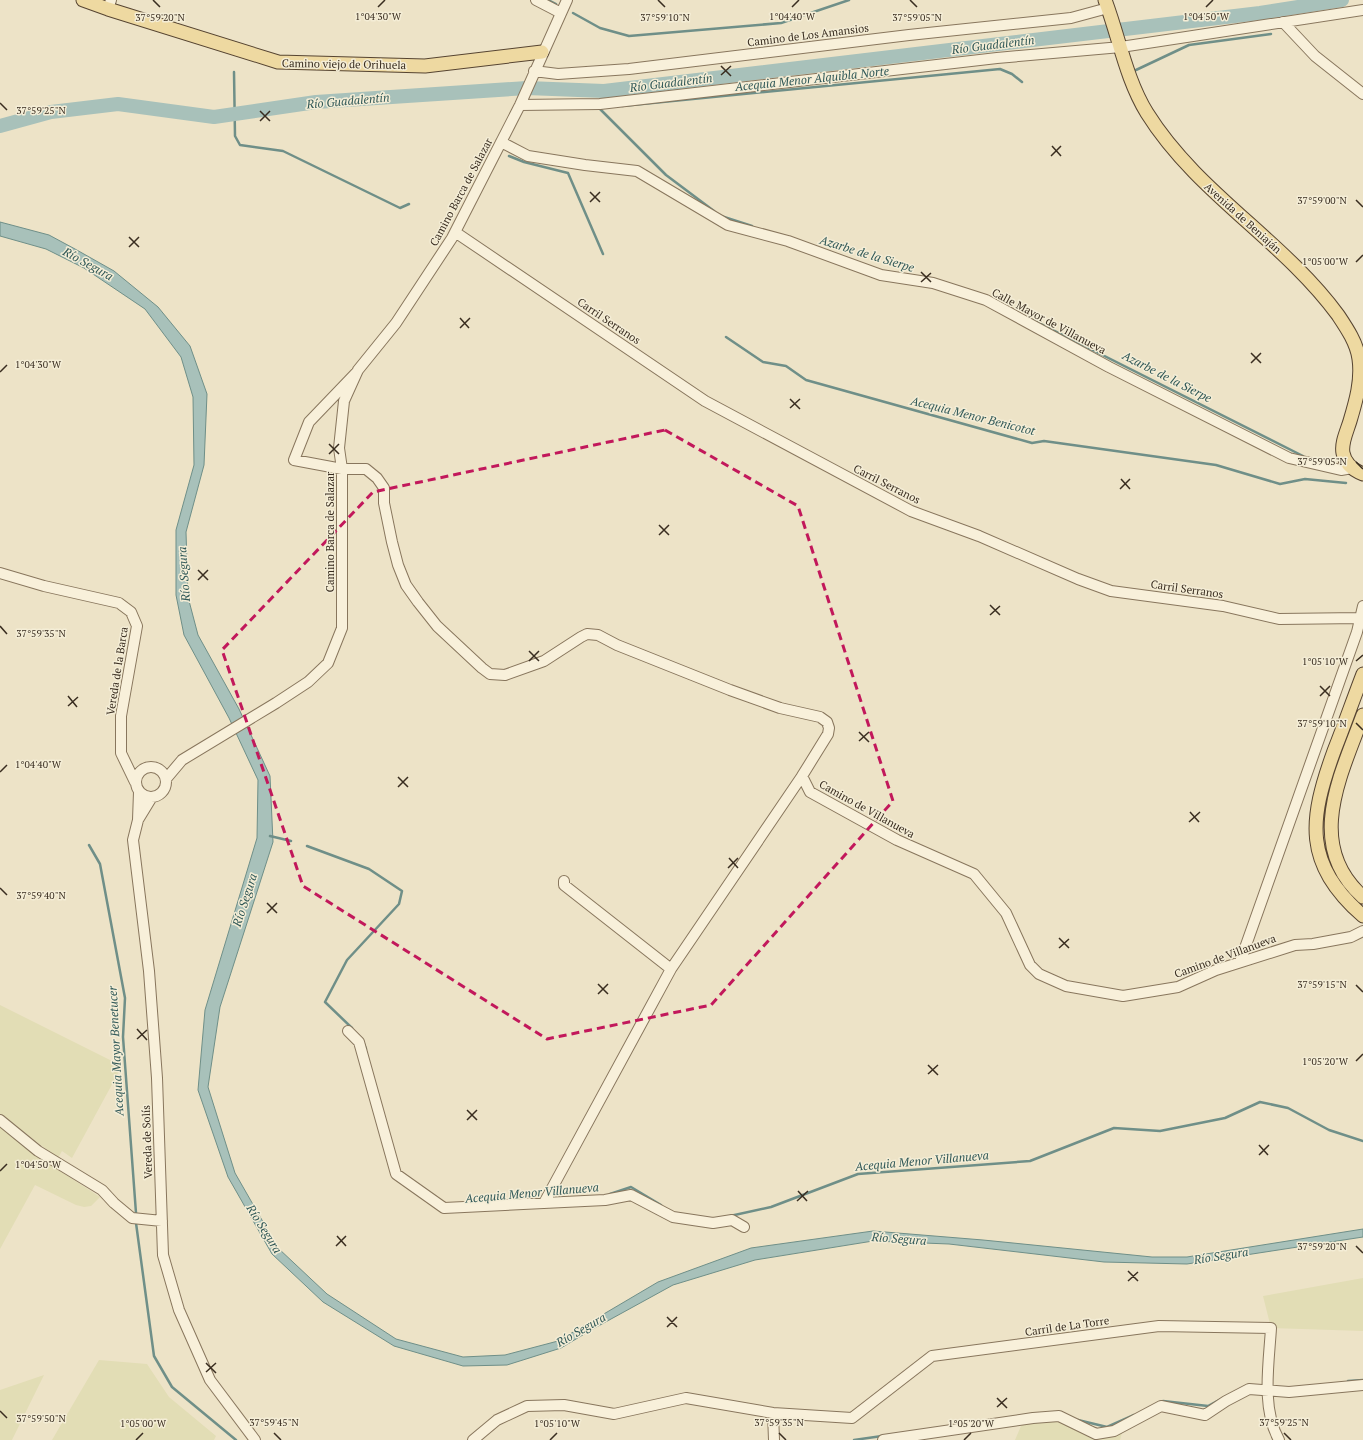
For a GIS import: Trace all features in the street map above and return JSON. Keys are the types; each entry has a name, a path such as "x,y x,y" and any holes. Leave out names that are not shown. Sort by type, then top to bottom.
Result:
{"main road":[{"name":"Camino viejo de Orihuela","path":"83,0 109,5 278,62 425,66 542,52"},
{"name":"Avenida de Beniaján","path":"1108,8 1140,101 1164,137 1207,186 1291,262 1314,286 1340,319 1360,348 1359,384 1343,449 1344,459 1357,471"},
{"path":"1363,674 1323,780 1315,816 1316,837 1320,856 1327,873 1348,902 1363,916"},
{"path":"1363,715 1332,804 1331,836 1340,867 1347,880 1363,897"}],"street":[{"path":"536,0 561,13"},
{"name":"Camino Barca de Salazar","path":"157,768 182,760 276,703 308,682 328,664 342,628 342,469 339,448 344,401 357,372 396,323 455,232 520,105 542,52 568,0"},
{"name":"Camino de Los Amansios","path":"534,71 558,74 629,69 909,35 1071,18 1108,8"},
{"path":"520,105 600,104 1120,44 1363,10"},
{"path":"1283,22 1315,56 1363,94"},
{"name":"Calle Mayor de Villanueva","path":"501,142 528,156 637,171 728,224 788,241 881,274 933,284 986,300 1109,367 1289,458 1342,470 1357,471"},
{"name":"Carril Serranos","path":"455,232 705,401 911,511 979,536 1078,579 1111,591 1223,606 1279,619 1360,618"},
{"path":"357,372 309,422 294,460 342,469 366,469 377,478 384,488 384,503 392,542 398,565 406,585 438,626 486,671 490,674 506,675 544,662 587,634 598,635 617,646 730,690 780,708 820,717 827,722 829,728 828,734 802,776 671,969 544,1203"},
{"name":"Vereda de la Barca","path":"0,573 44,586 120,603 131,612 137,626 121,716 121,753"},
{"path":"1240,962 1357,632 1363,606"},
{"path":"121,753 142,769"},
{"path":"121,753 137,787 147,797 152,797 164,790 166,779 164,774 152,766 138,772 137,787"},
{"name":"Camino Barca de Salazar","path":"166,779 182,760"},
{"name":"Camino de Villanueva","path":"802,776 810,792 897,840 974,874 1006,913 1030,965 1040,974 1066,986 1123,996 1178,987 1240,962 1295,945 1313,944 1351,937 1363,931"},
{"name":"Vereda de Solís","path":"137,787 138,820 133,840 151,994 157,1078 163,1255 178,1310 210,1380 255,1440"},
{"name":"Vereda de Solís","path":"138,820 152,797"},
{"path":"564,881 564,886 671,969"},
{"path":"348,1031 359,1042 396,1174 444,1208 605,1200 631,1195 673,1217 713,1223 732,1220 744,1227"},
{"path":"0,1120 38,1151 102,1190 114,1204 132,1218 162,1221"},
{"name":"Carril de La Torre","path":"773,1414 852,1418 932,1356 1159,1326 1271,1328 1268,1390 1272,1429 1279,1440"},
{"path":"883,1440 926,1437 1032,1418 1059,1416 1096,1434 1114,1431 1161,1406 1204,1415 1249,1389 1289,1392 1363,1385"},
{"path":"473,1440 497,1420 527,1406 564,1405 614,1414 686,1398 773,1414 774,1440"}],"highlighted area":[{"path":"665,430 798,506 893,801 711,1005 547,1039 303,886 222,650 373,492"}],"shaded area":[{"path":"0,1005 122,1066 72,1158 62,1151 58,1158 0,1114"},
{"path":"0,1127 46,1162 100,1197 91,1206 84,1207 76,1205 35,1185 0,1249"},
{"path":"1363,1278 1363,1331 1271,1328 1263,1296"},
{"path":"99,1360 147,1364 169,1397 216,1436 214,1440 52,1440"},
{"path":"44,1375 12,1440 0,1440 0,1390"},
{"path":"1059,1416 1096,1434 1124,1425 1120,1440 1015,1440 1021,1426 1033,1418"}],"water":[{"name":"Río Segura","path":"0,222 49,235 114,271 158,307 190,346 207,394 204,465 186,532 188,597 198,635 239,709 270,776 273,842 220,1007 208,1087 235,1173 278,1248 327,1294 396,1339 463,1357 505,1355 558,1341 658,1282 751,1248 873,1231 983,1240 1152,1257 1187,1257 1363,1229 1363,1237 1187,1264 1104,1262 949,1244 873,1241 755,1260 673,1285 561,1348 507,1365 463,1366 394,1346 323,1302 272,1254 228,1177 198,1090 205,1010 257,838 258,780 229,718 184,635 176,595 176,530 194,465 193,397 181,357 145,309 84,268 46,249 0,236"}],"waterway":[{"path":"548,0 556,4"},
{"path":"573,13 600,28 629,36 781,23 849,0"},
{"name":"Río Guadalentín","path":"0,126 51,112 118,104 214,117 316,102 527,88 604,91 1260,13 1342,0"},
{"name":"Acequia Menor Alquibla Norte","path":"1136,70 1189,45 1271,34"},
{"name":"Acequia Menor Alquibla Norte","path":"622,106 1000,69 1012,74 1022,82"},
{"name":"Acequia Menor Benicotot","path":"234,72 235,136 240,145 283,151 400,208 409,204"},
{"name":"Azarbe de la Sierpe","path":"600,109 666,175 714,211"},
{"name":"Acequia Menor Benicotot","path":"509,156 524,162 568,173 603,254"},
{"name":"Azarbe de la Sierpe","path":"721,216 752,226"},
{"name":"Azarbe de la Sierpe","path":"1033,320 1303,456"},
{"name":"Acequia Menor Benicotot","path":"726,337 763,362 786,366 806,380 1032,443 1044,441 1216,465 1280,484 1305,479 1346,483"},
{"name":"Acequia Menor Villanueva","path":"270,836 291,841"},
{"name":"Acequia Mayor Benetucer","path":"89,845 100,864 125,998 123,1037 136,1213"},
{"name":"Acequia Menor Villanueva","path":"307,846 369,869 402,891 399,904 347,960 325,1002 352,1028"},
{"name":"Acequia Menor Villanueva","path":"362,1039 366,1049"},
{"name":"Acequia Menor Villanueva","path":"730,1216 771,1207 858,1174 1030,1161 1114,1128 1160,1131 1225,1118 1260,1102 1288,1108 1329,1130 1363,1141"},
{"name":"Acequia Menor Villanueva","path":"610,1194 631,1187 661,1205"},
{"name":"Acequia Mayor Benetucer","path":"136,1223 154,1356 172,1387 236,1440"},
{"name":"Acequia Mayor Benetucer","path":"1348,1381 1363,1380"},
{"name":"Acequia Mayor Benetucer","path":"1160,1403 1163,1401 1208,1406 1221,1399"},
{"name":"Acequia Mayor Benetucer","path":"1078,1420 1107,1427 1134,1415"},
{"name":"Acequia Mayor Benetucer","path":"854,1440 882,1436"}]}
